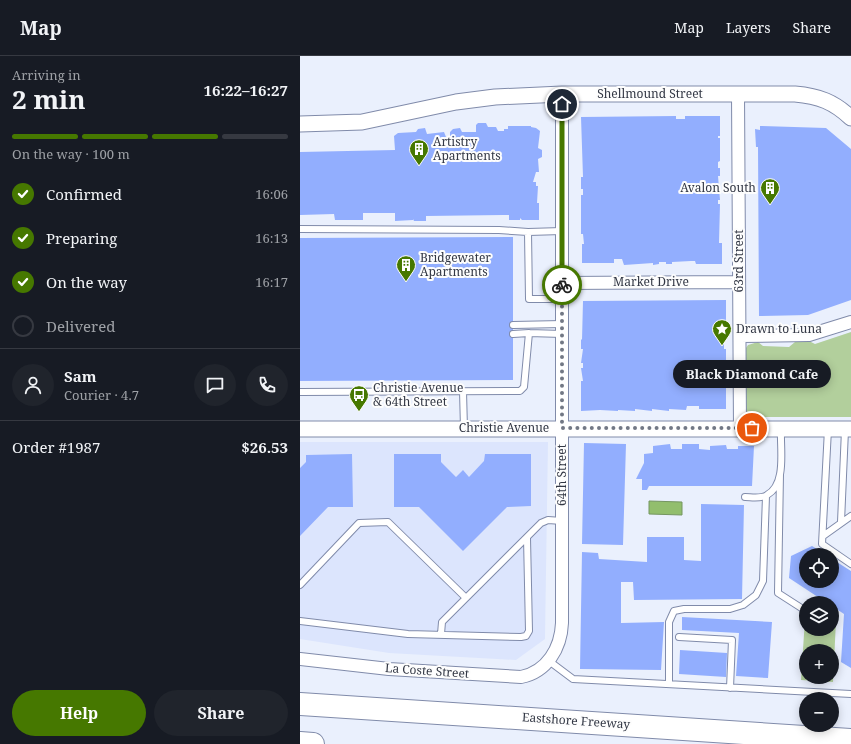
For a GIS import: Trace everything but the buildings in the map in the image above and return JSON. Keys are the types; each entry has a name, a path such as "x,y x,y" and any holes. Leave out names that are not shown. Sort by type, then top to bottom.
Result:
{"highway":[{"name":"Eastshore Freeway","path":"300,704 851,740"},
{"path":"300,743 313,744"}],"street":[{"name":"63rd Street","path":"738,93 740,428"},
{"name":"Shellmound Street","path":"300,124 339,124 362,122 482,98 562,94 795,94 815,96 831,102 851,118"},
{"name":"64th Street","path":"549,661 559,643 562,630 562,94"},
{"name":"Market Drive","path":"562,283 739,282"},
{"path":"740,336 809,335 851,322"},
{"name":"Christie Avenue","path":"300,429 848,429"},
{"name":"La Coste Street","path":"300,659 389,669 514,677 532,674 549,661"}],"lane":[{"path":"300,229 499,230 528,232 562,231"},
{"path":"528,232 529,299 562,299"},
{"path":"513,325 562,329"},
{"path":"513,334 562,329"},
{"path":"300,392 520,391 524,387 529,333"},
{"path":"463,391 464,429"},
{"path":"781,429 778,593 799,606"},
{"path":"828,429 822,544 851,564"},
{"path":"842,522 848,429"},
{"path":"745,498 766,496 775,489 780,474"},
{"path":"669,684 669,622 674,611 684,609 730,608 743,605 756,595 763,581 766,496"},
{"path":"823,536 851,516"},
{"path":"441,634 442,622 541,523 548,520 562,522"},
{"path":"300,585 360,523 388,522 466,598"},
{"path":"300,614 303,621 408,634 526,636 529,631 527,538"},
{"path":"679,637 732,640 730,688"},
{"path":"549,661 573,679 851,694"}],"shaded area":[{"path":"851,332 851,417 759,417 754,421 749,418 746,410 746,348 748,345 758,342 763,346 789,347 795,342 809,341 815,344"},
{"path":"300,442 548,442 545,639 516,660 389,653 300,639"},
{"path":"649,501 682,502 682,515 649,514"},
{"path":"804,636 835,636 835,644 803,644"}],"way so far":[{"path":"562,285 562,428 752,428"}],"place":[{"name":"Artistry Apartments","path":"419,166"},
{"name":"Avalon South","path":"770,205"},
{"name":"Bridgewater Apartments","path":"406,282"},
{"name":"Drawn to Luna","path":"722,346"},
{"name":"Christie Avenue & 64th Street","path":"359,412"},
{"name":"Black Diamond Cafe","path":"752,428"}],"route":[{"path":"562,104 562,285"}]}
